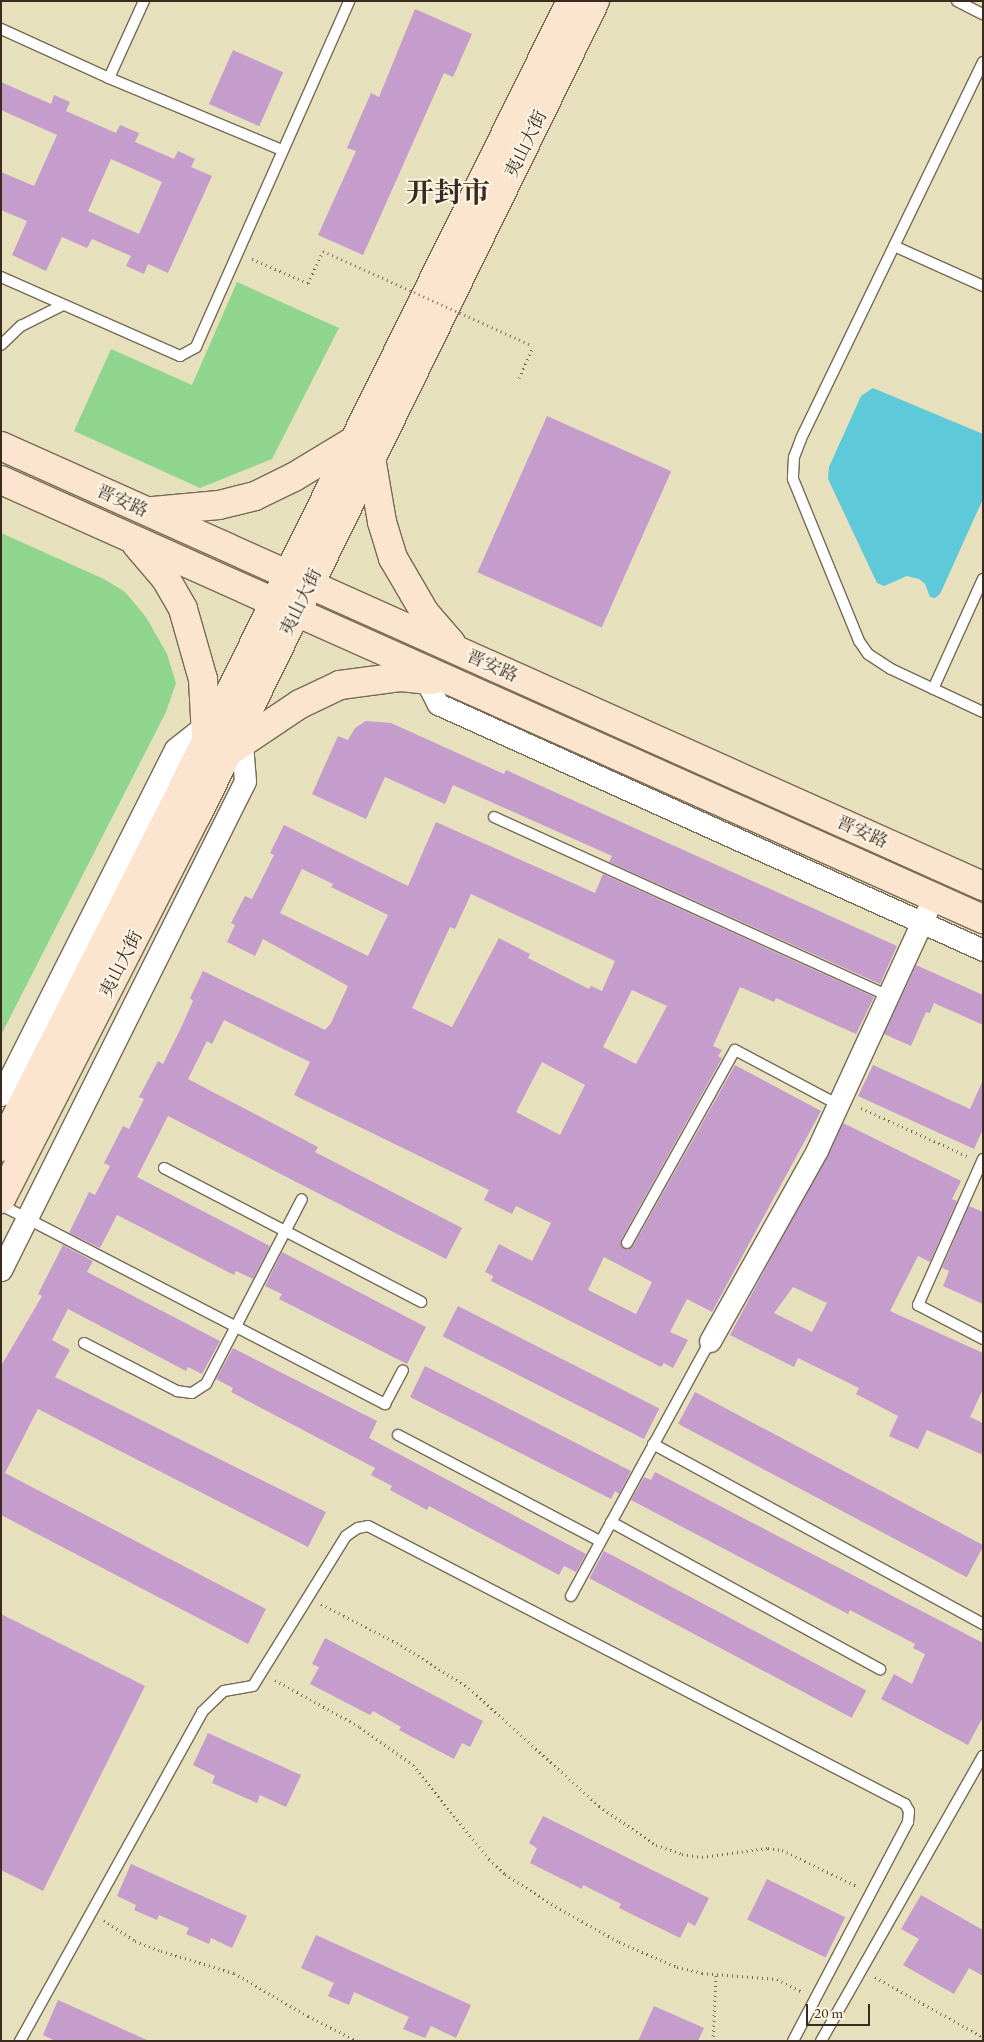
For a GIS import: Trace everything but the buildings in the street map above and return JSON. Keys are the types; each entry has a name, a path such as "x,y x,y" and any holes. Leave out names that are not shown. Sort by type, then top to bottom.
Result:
{"main road":[{"name":"夷山大街","path":"1,1199 224,733 363,449 571,1"},
{"name":"夷山大街","path":"363,449 595,1"},
{"name":"晋安路","path":"1,446 983,886"},
{"path":"147,512 181,511 256,496 294,477 363,449 393,558 424,614 461,652"},
{"name":"晋安路","path":"1,480 285,607 432,676 983,920"},
{"path":"131,538 166,579 183,609 203,679 224,733 300,704 340,685 378,678 432,676"},
{"name":"夷山大街","path":"1,1147 224,733"}],"street":[{"path":"432,676 438,704 983,950"},
{"path":"1,1095 174,749 224,733 245,781 1,1270"},
{"path":"710,1340 839,1105 933,897"}],"lane":[{"path":"109,78 144,1"},
{"path":"1,277 180,356 196,347 349,1"},
{"path":"957,1 983,14"},
{"path":"1,29 109,78 282,150"},
{"path":"983,62 801,439 794,457 793,479 859,640 868,654 892,669 983,712"},
{"path":"894,246 983,286"},
{"path":"1,345 20,326 63,304"},
{"path":"933,689 983,578"},
{"path":"494,817 889,996"},
{"path":"627,1243 734,1050 839,1105"},
{"path":"982,1160 918,1305 983,1339"},
{"path":"164,1168 421,1302"},
{"path":"84,1343 177,1392 192,1393 206,1384 302,1199"},
{"path":"1,1205 384,1404 402,1370"},
{"path":"570,1596 710,1340"},
{"path":"398,1434 600,1541"},
{"path":"653,1444 983,1624"},
{"path":"610,1522 880,1669"},
{"path":"20,2041 202,1712 224,1691 253,1686 346,1536 358,1528 368,1526 896,1800 909,1811 908,1822 794,2041"},
{"path":"821,2041 983,1756"}],"path":[{"path":"237,253 308,283 323,251 533,346 519,378"},
{"path":"861,1108 982,1160"},
{"path":"307,1597 401,1645 469,1688 599,1806 656,1845 682,1854 702,1857 768,1848 782,1850 870,1893"},
{"path":"261,1673 360,1727 412,1765 489,1859 531,1891 652,1958 677,1967 716,1974 777,1979 815,1999"},
{"path":"93,1910 135,1941 234,1973 308,2016 357,2041"},
{"path":"862,1970 983,2038"},
{"path":"714,2041 716,1974"}],"green space":[{"path":"237,282 339,328 272,459 200,488 74,431 111,349 192,385"},
{"path":"1,533 104,579 125,592 146,617 167,654 176,683 166,712 1,1035"}],"water":[{"path":"873,388 983,434 983,499 940,594 935,598 930,597 925,584 919,579 907,576 884,586 877,583 828,479 829,467 861,396"}],"district":[{"name":"开封市","path":"448,192"}]}
